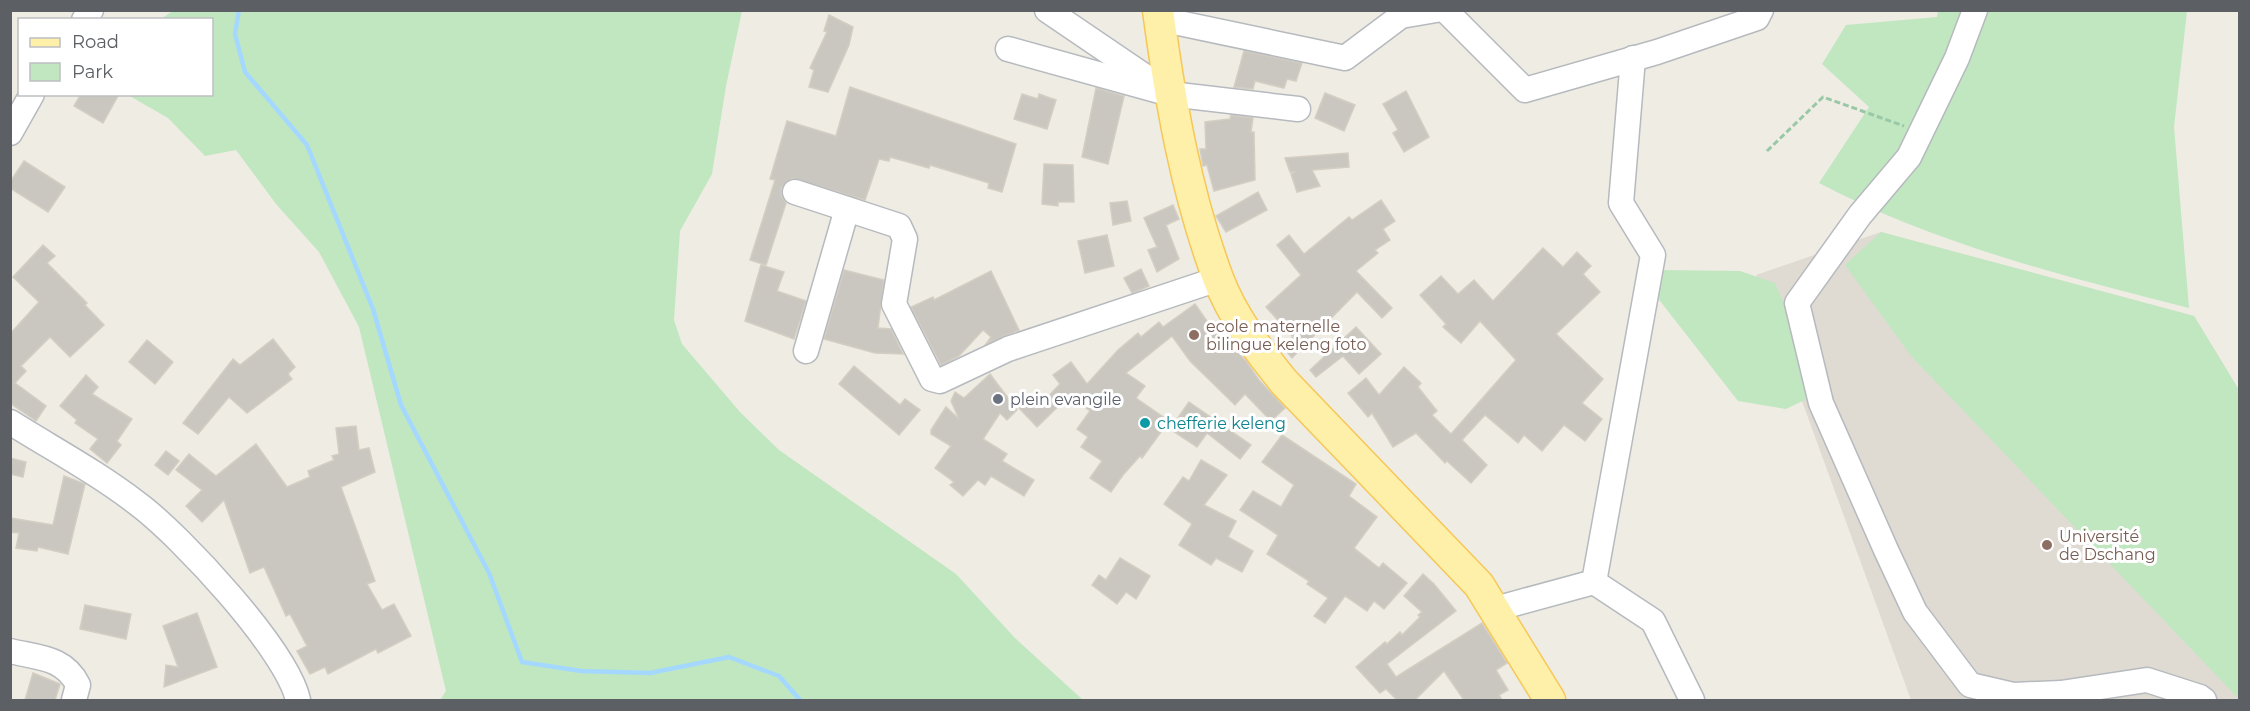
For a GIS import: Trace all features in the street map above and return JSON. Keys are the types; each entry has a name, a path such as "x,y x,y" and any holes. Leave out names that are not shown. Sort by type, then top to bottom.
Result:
{"main road":[{"path":"1159,15 1170,94 1192,189 1218,279 1259,351 1284,382 1479,585 1550,700"}],"street":[{"path":"1047,10 1170,94"},
{"path":"1159,15 1345,58 1401,16 1436,10"},
{"path":"1445,10 1525,90 1757,18 1761,10"},
{"path":"1976,10 1957,58 1909,157 1860,215 1797,303 1821,403 1915,612 1970,685 2013,695 2061,693 2147,680 2204,700"},
{"path":"1008,49 1170,94 1298,108"},
{"path":"1594,582 1653,255 1622,203 1633,58"},
{"path":"10,133 31,96"},
{"path":"795,192 899,226 904,232 905,239 894,304 932,379 940,381 1008,349 1218,279"},
{"path":"806,351 847,209"},
{"path":"10,422 138,504 191,554 235,602 276,653 298,700"},
{"path":"1495,609 1594,582 1653,621 1692,700"},
{"path":"10,651 57,662 71,670 78,685 74,700"}],"path":[{"path":"1767,151 1823,97 1921,132"}],"shaded area":[{"name":"Université de Dschang","path":"1881,232 2194,316 2239,390 2239,700 1911,700 1756,275"}],"green space":[{"path":"174,10 742,11 726,86 712,174 680,231 674,320 682,344 740,412 779,450 956,574 1015,638 1083,700 440,700 446,691 359,327 319,252 276,204 236,150 205,156 168,118 130,96 213,96 213,18 162,18"},
{"path":"1938,10 2187,11 2174,127 2189,308 2094,284 1954,241 1863,205 1819,183 1869,107 1822,64 1846,25 1937,17"},
{"path":"1881,232 2194,316 2239,390 2239,699 1911,356 1845,265"},
{"path":"1661,270 1740,271 1775,283 1821,392 1786,409 1738,401 1650,288"}],"building":[{"path":"829,15 853,27 849,45 828,92 809,87 814,70 810,68 827,32 824,31"},
{"path":"1244,51 1302,63 1296,81 1287,79 1284,88 1255,81 1253,89 1234,87"},
{"path":"850,87 1016,144 1002,192 988,188 989,183 930,165 929,168 890,157 889,161 879,159 865,200 792,178 781,188 781,195 786,203 766,265 750,260 775,180 770,179 787,121 836,136"},
{"path":"1096,88 1124,96 1108,164 1082,157"},
{"path":"1406,91 1429,137 1404,152 1393,133 1398,130 1383,104"},
{"path":"1325,93 1355,105 1344,131 1315,118"},
{"path":"1022,94 1038,99 1039,94 1056,100 1047,129 1014,119"},
{"path":"80,96 118,96 103,123 74,106"},
{"path":"1231,115 1253,118 1251,132 1254,132 1255,180 1214,191 1207,165 1203,166 1200,149 1206,149 1205,122 1230,119"},
{"path":"1348,153 1349,167 1312,170 1320,186 1297,192 1291,174 1294,172 1290,172 1285,158"},
{"path":"24,161 65,187 48,212 10,188 10,182"},
{"path":"1044,164 1073,165 1074,202 1058,202 1058,206 1042,204"},
{"path":"1258,192 1267,210 1226,232 1216,216"},
{"path":"1381,200 1395,221 1383,229 1390,240 1375,250 1378,253 1356,271 1392,308 1382,318 1357,292 1292,358 1282,346 1293,337 1266,307 1301,275 1277,245 1289,235 1304,254 1349,217 1352,220"},
{"path":"1127,201 1131,221 1113,225 1110,203"},
{"path":"1173,205 1179,219 1166,225 1179,259 1157,272 1148,250 1157,247 1144,218"},
{"path":"1107,235 1114,266 1085,273 1078,241"},
{"path":"43,245 55,256 47,263 87,303 85,305 104,325 70,357 50,337 21,366 26,371 15,383 46,406 36,421 10,403 10,334 39,302 13,277"},
{"path":"1543,248 1563,267 1577,252 1591,266 1583,274 1600,292 1556,334 1603,379 1582,403 1602,419 1585,441 1564,425 1542,451 1524,435 1518,443 1485,415 1462,440 1487,465 1471,483 1447,461 1445,463 1416,433 1393,447 1372,413 1368,417 1348,393 1366,378 1379,395 1404,367 1421,383 1418,387 1437,411 1432,415 1451,434 1516,360 1480,321 1461,343 1443,327 1446,324 1420,295 1441,276 1458,294 1474,280 1493,301"},
{"path":"761,265 784,272 777,291 806,301 794,339 745,321"},
{"path":"1141,269 1149,286 1132,293 1124,278"},
{"path":"844,270 884,280 878,328 891,329 903,354 875,353 824,339"},
{"path":"991,271 1019,330 986,344 991,337 983,330 959,356 941,365 911,307 933,297 934,300"},
{"path":"1195,304 1228,351 1232,347 1285,408 1271,421 1245,394 1235,405 1190,361 1172,336 1126,373 1145,386 1136,398 1169,421 1142,458 1140,456 1111,492 1090,478 1102,461 1081,447 1088,437 1077,429 1090,411 1069,396 1037,427 1019,408 1027,400 1036,409 1060,384 1053,375 1071,362 1087,384 1118,350 1138,333 1141,337 1159,322 1163,327"},
{"path":"1356,327 1381,354 1359,374 1343,356 1316,377 1310,370"},
{"path":"273,339 295,367 288,374 292,379 247,413 229,397 198,434 183,423 233,359 240,365"},
{"path":"147,340 173,362 155,384 129,362"},
{"path":"854,366 900,405 905,399 920,410 899,435 839,384"},
{"path":"990,374 1017,410 1007,420 1000,413 983,439 1007,454 1002,461 1034,480 1024,496 991,476 985,485 978,480 963,496 950,485 954,482 935,468 951,446 931,434 931,430 946,407 959,419 951,401 955,392 964,398"},
{"path":"86,375 98,387 92,394 132,419 117,441 121,445 107,463 90,449 98,439 75,423 77,420 60,406"},
{"path":"1189,402 1251,445 1240,459 1207,433 1197,447 1170,429"},
{"path":"356,426 359,450 369,448 375,472 341,487 375,581 367,584 382,610 394,604 411,636 378,653 376,649 328,674 325,667 310,674 297,651 307,646 290,614 286,616 264,567 250,573 224,500 202,522 186,506 202,490 176,470 189,454 216,476 256,444 287,487 310,477 308,471 334,460 332,456 339,454 336,428"},
{"path":"1282,435 1356,484 1349,496 1377,517 1354,548 1379,568 1383,563 1407,583 1384,609 1374,601 1367,611 1345,596 1325,623 1314,616 1328,598 1307,584 1309,581 1267,554 1278,535 1240,510 1253,491 1281,507 1294,485 1262,462"},
{"path":"166,451 179,461 168,475 155,465"},
{"path":"10,458 26,462 23,477 10,474"},
{"path":"1201,460 1227,475 1204,505 1236,521 1228,537 1253,551 1242,572 1216,558 1211,565 1179,545 1192,524 1164,504 1183,477 1189,481"},
{"path":"64,476 85,484 68,554 38,547 37,551 16,548 19,533 10,532 10,518 53,525"},
{"path":"1120,558 1150,576 1136,599 1126,592 1117,604 1092,585 1099,575 1106,580"},
{"path":"1423,574 1456,611 1387,664 1396,677 1482,623 1507,663 1496,670 1508,690 1499,695 1502,700 1464,700 1444,671 1415,700 1397,700 1386,689 1380,693 1356,667 1385,642 1387,644 1400,632 1402,635 1420,617 1418,615 1422,612 1404,596"},
{"path":"85,605 131,614 126,639 80,629"},
{"path":"197,613 217,667 164,687 166,665 178,667 163,626"},
{"path":"33,673 60,684 55,700 25,700"}],"waterway":[{"path":"239,10 235,34 245,72 307,145 373,309 401,405 489,573 522,662 581,671 650,673 729,657 779,676 800,700"}],"place":[{"name":"ecole maternelle bilingue keleng foto","path":"1194,335"},
{"name":"plein evangile","path":"998,399"},
{"name":"chefferie keleng","path":"1145,423"},
{"name":"Université de Dschang","path":"2047,545"}]}
